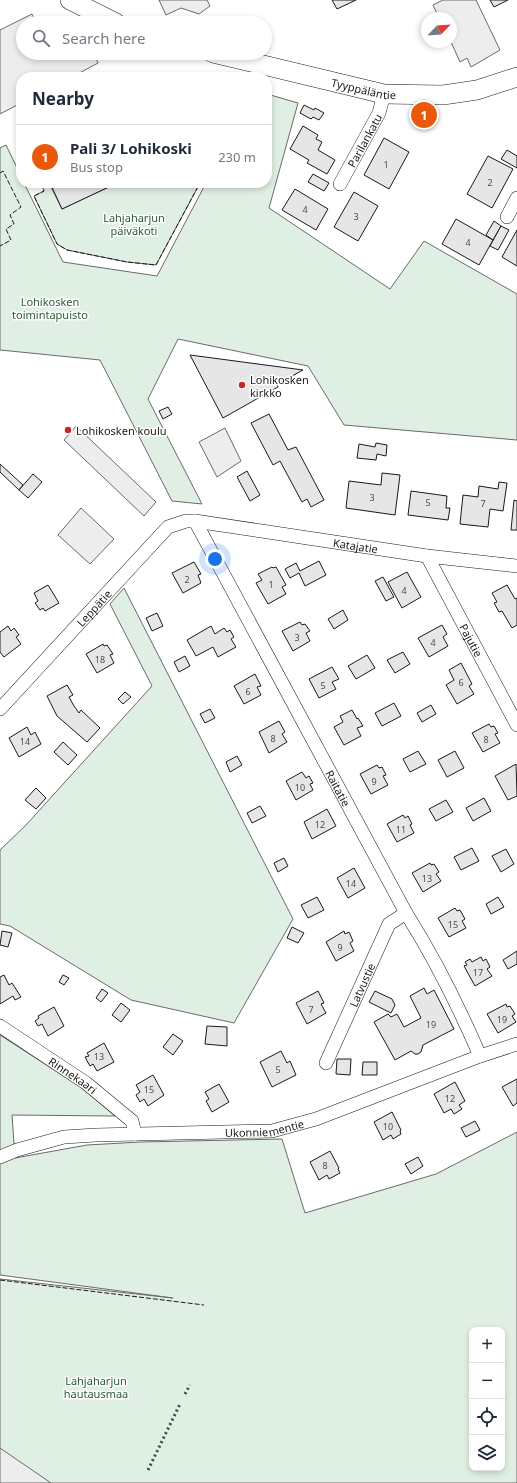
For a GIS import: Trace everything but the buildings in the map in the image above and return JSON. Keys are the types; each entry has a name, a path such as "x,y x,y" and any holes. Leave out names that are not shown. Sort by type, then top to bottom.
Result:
{"street":[{"path":"70,0 102,16"},
{"name":"Tyyppäläntie","path":"242,60 384,94 443,95 478,90 517,77"},
{"name":"Parilankatu","path":"340,184 379,113 384,94"},
{"path":"507,216 517,198"},
{"name":"Leppätie","path":"0,709 168,527 186,521 195,521"},
{"name":"Katajatie","path":"195,521 427,556 517,566"},
{"name":"Raitatie","path":"195,521 406,913 429,949 449,988 480,1056"},
{"name":"Pajutie","path":"427,556 517,725"},
{"name":"Latvustie","path":"326,1063 389,924 406,913"},
{"name":"Rinnekaari","path":"0,1026 86,1083 132,1121 135,1134"},
{"name":"Ukonniementie","path":"0,1157 17,1150 64,1137 272,1131 316,1119 480,1056 517,1044"}],"green space":[{"name":"Lohikosken toimintapuisto","path":"272,95 298,103 269,208 390,289 424,241 517,294 517,440 344,425 308,366 178,339 148,399 202,504 172,501 100,360 0,350 0,148 6,145 16,166 16,188 26,188 63,262 157,276 203,188 272,188"},
{"name":"Lahjaharjun päiväkoti","path":"43,188 52,188 62,209 107,188 197,188 156,265 127,262 67,250 57,244 34,196 44,191"},
{"path":"124,588 293,919 234,1023 131,1000 10,926 0,924 0,850 26,825 152,686 110,604"},
{"name":"Lahjaharjun hautausmaa","path":"0,1035 82,1088 115,1116 12,1115 15,1158 87,1145 141,1142 282,1139 305,1213 436,1174 517,1132 517,1483 0,1483 0,1279 173,1298 0,1275"}],"shaded area":[{"path":"159,0 207,0 210,6 199,14 181,8 166,15"},
{"path":"443,0 476,0 500,50 471,67 467,58 460,62 454,48 457,48 457,12 436,12 433,5"},
{"path":"16,22 16,60 97,60 98,63 81,72 16,72 16,106 0,114 0,30"},
{"path":"76,426 156,502 144,516 64,440"},
{"path":"225,428 241,461 217,477 199,442"},
{"path":"81,508 114,539 90,564 58,535"},
{"path":"0,1448 51,1483 0,1483"}],"hedge":[{"path":"185,1394 190,1385"},
{"path":"148,1470 180,1404"}],"fence":[{"path":"0,173 3,171 21,207 10,215 14,224 6,229 11,240 0,246"},
{"path":"43,188 44,191 34,196 57,244 67,250 127,262 156,265 197,188"},
{"path":"0,1280 204,1305"}],"place":[{"name":"Pali 3/ Lohikoski","path":"424,115"},
{"name":"Lohikosken kirkko","path":"242,385"},
{"name":"Lohikosken koulu","path":"68,430"}]}
